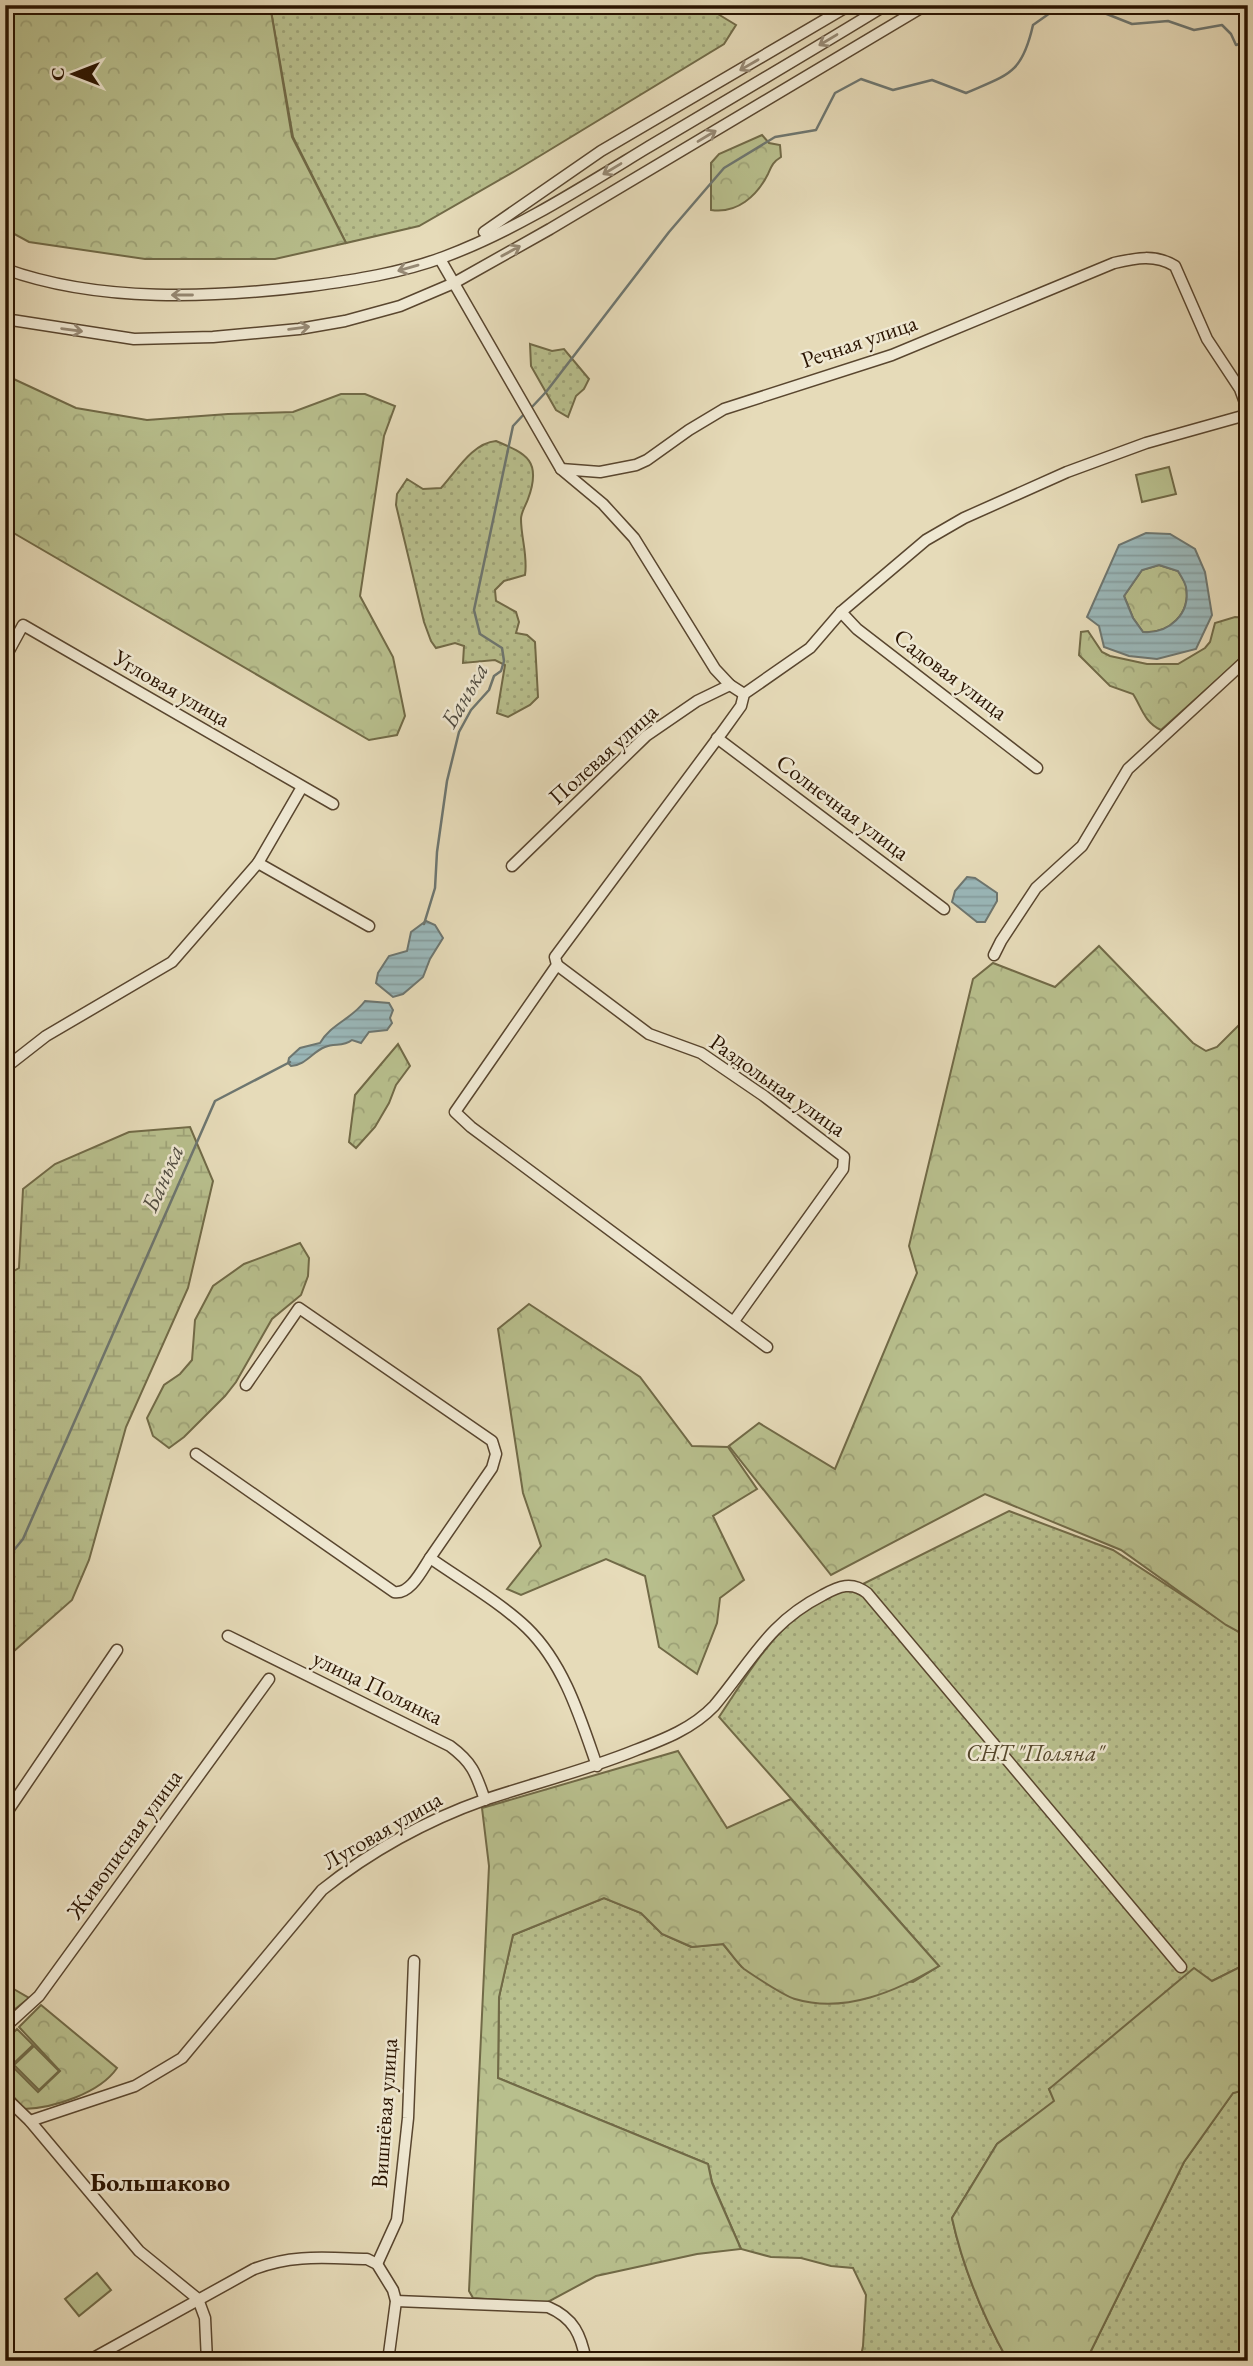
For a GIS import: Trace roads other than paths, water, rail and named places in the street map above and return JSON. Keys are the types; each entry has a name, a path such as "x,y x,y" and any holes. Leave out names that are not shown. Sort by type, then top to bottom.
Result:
{"street":[{"path":"454,253 601,151 850,5"},
{"path":"5,269 83,288 134,294 239,295 348,281 400,271 454,253 552,205 887,5"},
{"path":"5,319 134,339 213,337 299,329 345,321 400,306 454,283 550,229 926,5"},
{"name":"Речная улица","path":"561,470 600,472 636,465 724,409 892,355 1114,263 1151,257 1175,266 1207,339 1240,389 1247,413"},
{"path":"440,259 561,470 603,504 634,538 715,669 730,685 744,694"},
{"path":"767,1347 471,1127 455,1112 557,965 555,957 741,706 744,694 810,648 841,612 926,540 964,518 1067,472 1146,443 1247,413"},
{"name":"Садовая улица","path":"841,612 857,629 1037,768"},
{"name":"Угловая улица","path":"5,657 23,625 333,804"},
{"path":"995,955 1001,941 1036,888 1082,846 1128,769 1246,662"},
{"name":"Полевая улица","path":"512,866 646,736 697,701 730,685"},
{"name":"Солнечная улица","path":"717,738 944,909"},
{"path":"5,1068 46,1037 172,962 258,863 302,787"},
{"path":"258,863 369,926"},
{"name":"Раздольная улица","path":"557,965 649,1034 701,1053 764,1096 844,1157 843,1169 734,1321"},
{"path":"195,1454 400,1594 407,1590 492,1468 496,1454 492,1441 299,1308 246,1385"},
{"path":"430,1558 526,1627 548,1653 564,1679 597,1766"},
{"name":"Луговая улица","path":"30,2121 135,2086 181,2058 321,1890 347,1870 423,1825 485,1800 597,1766 668,1738 705,1716 777,1626 805,1604 846,1585 860,1587 867,1593 1181,1967"},
{"name":"улица Полянка","path":"228,1636 450,1746 474,1768 485,1800"},
{"path":"5,1815 117,1650"},
{"name":"Живописная улица","path":"5,2027 39,1996 269,1679"},
{"name":"Вишнёвая улица","path":"377,2264 397,2220 408,2118 414,1961"},
{"path":"5,2097 30,2121 121,2231 157,2268 198,2299 205,2318 207,2361"},
{"path":"88,2361 254,2269 276,2260 296,2257 367,2259 377,2264 393,2290 396,2301 388,2361"},
{"path":"396,2301 548,2307 560,2312 572,2322 586,2361"}],"water":[{"path":"1146,533 1170,534 1195,549 1205,572 1212,615 1196,649 1157,659 1129,656 1104,647 1099,626 1087,617 1119,545","holes":["1159,565 1178,571 1184,581 1187,597 1181,614 1161,630 1143,632 1133,618 1124,596 1142,570"]},
{"path":"967,877 975,878 997,893 997,901 985,922 977,922 952,902 955,891"},
{"path":"426,921 435,925 443,938 423,977 403,994 393,997 376,983 378,973 389,956 407,951 411,932"},
{"path":"365,1001 389,1003 393,1010 390,1018 392,1023 387,1030 369,1032 361,1043 352,1040 325,1047 296,1065 291,1066 288,1063 289,1058 300,1048 320,1043"}],"waterway":[{"name":"Банька","path":"531,408 669,232 724,168 775,137 816,130 835,93 861,79 893,90 932,80 966,93 993,81 1012,70 1018,63 1024,54 1033,25 1050,13 1073,5"},
{"name":"Банька","path":"1084,5 1132,24 1168,21 1194,30 1222,25 1231,34 1236,45 1248,41"},
{"name":"Банька","path":"424,924 435,888 447,781 459,732 471,710 489,690 504,661 502,648 480,634 474,610 513,426 526,412"},
{"name":"Банька","path":"5,1561 23,1539 215,1101 290,1062"}],"district":[{"name":"Большаково","path":"160,2182"}],"park label":[{"name":"СНТ \"Поляна\"","path":"1035,1753"}]}
